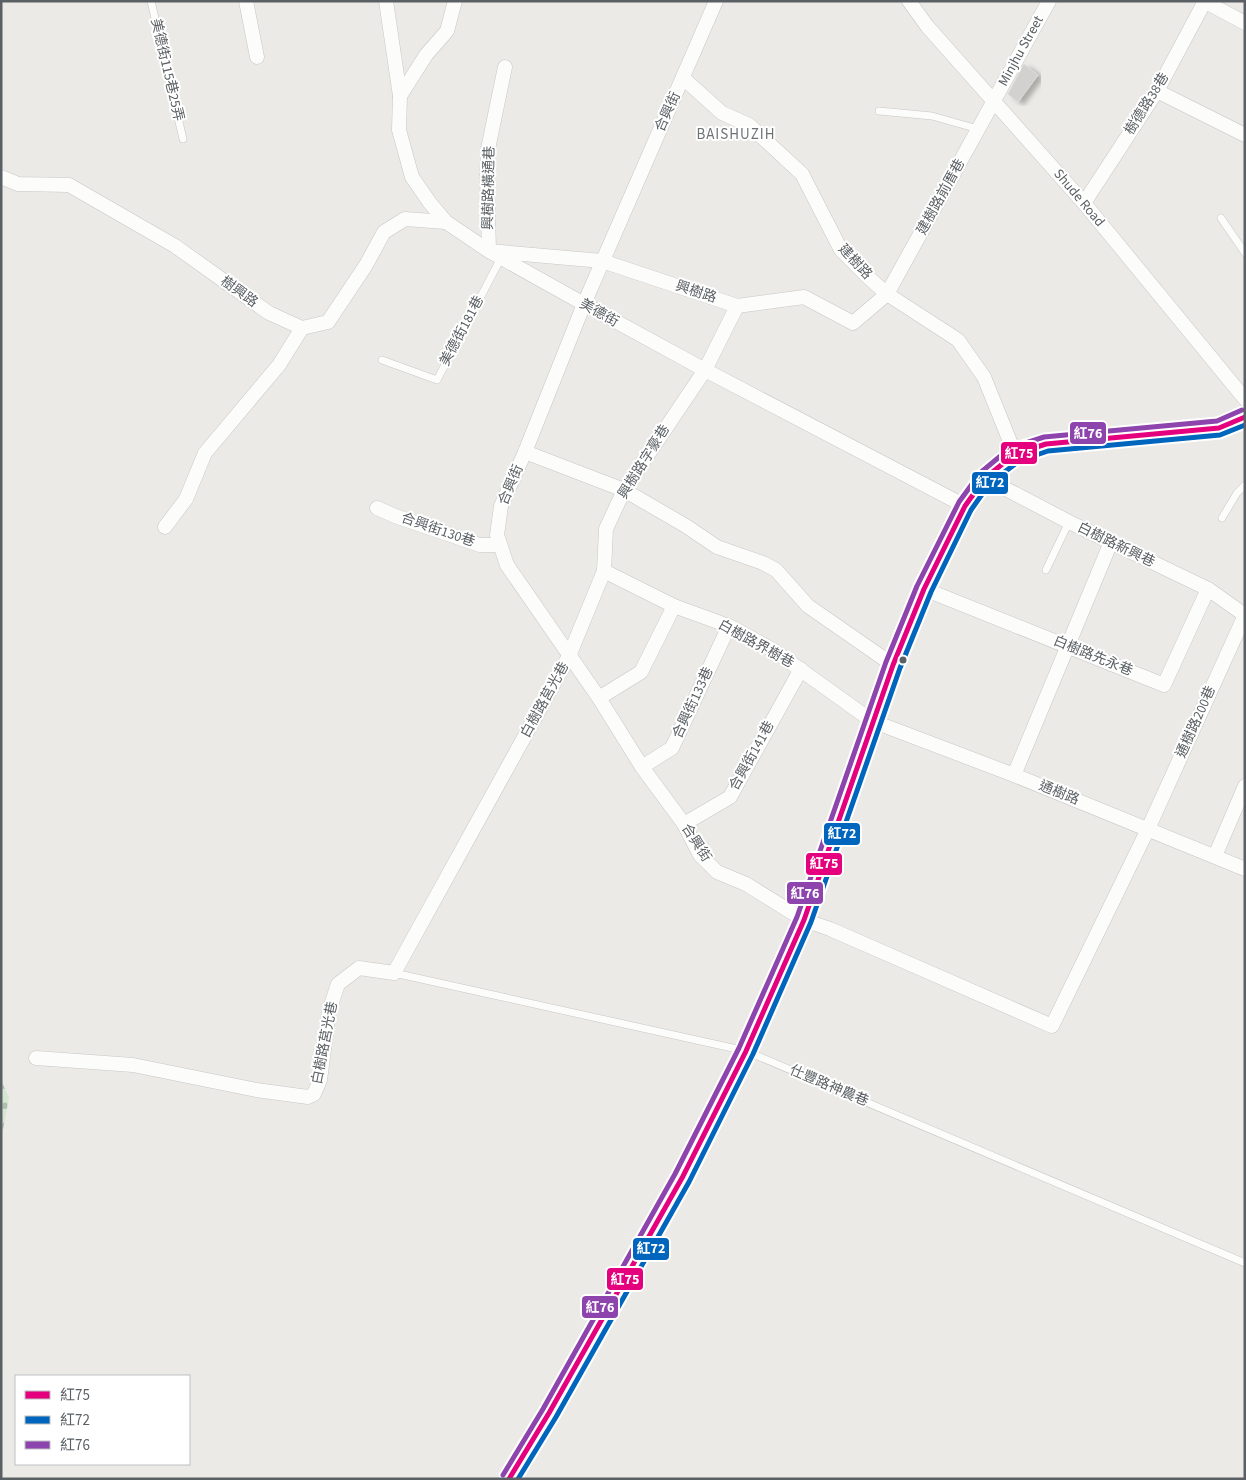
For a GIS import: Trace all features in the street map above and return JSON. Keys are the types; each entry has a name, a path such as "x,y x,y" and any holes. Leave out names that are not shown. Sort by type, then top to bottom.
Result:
{"street":[{"path":"246,1 258,57"},
{"name":"美德街","path":"386,1 400,96 399,130 412,177 446,222 495,254 584,304 705,370 965,506"},
{"path":"400,96 426,55 447,31 455,1"},
{"name":"合興街","path":"716,1 602,261 526,452 501,506 497,535 507,565 599,698 642,767 684,824 700,855 717,872 746,884 804,920"},
{"name":"Shude Road","path":"909,1 927,26 1084,203 1245,399"},
{"name":"Minjhu Street","path":"994,100 1049,1"},
{"path":"1204,1 1245,23"},
{"name":"樹德路38巷","path":"1084,203 1157,91 1204,1"},
{"name":"興樹路橫通巷","path":"495,254 487,177 488,149 505,67"},
{"name":"建樹路","path":"683,78 722,113 749,125 802,174 841,250 887,294 958,340 984,377 1015,454"},
{"path":"1157,91 1245,135"},
{"name":"建樹路前厝巷","path":"887,294 994,100"},
{"name":"樹興路","path":"1,177 18,184 69,185 176,246 269,313 302,328"},
{"path":"165,527 186,499 205,453 279,365 302,328 328,322 366,265 384,232 405,219 446,222"},
{"name":"興樹路","path":"495,254 602,261 737,306 804,297 853,323 887,294"},
{"name":"興樹路字豪巷","path":"569,656 604,571 606,529 624,490 705,370 737,306"},
{"path":"509,1479 549,1413 682,1178 746,1051 804,920 893,665 924,589 965,506 986,478 1015,454 1046,444 1219,428 1245,417"},
{"path":"526,452 624,490 686,526 717,547 764,563 776,570 808,606 893,665"},
{"name":"白樹路新興巷","path":"986,478 1069,522 1208,589 1245,615"},
{"name":"合興街130巷","path":"377,508 480,545 500,545"},
{"path":"1014,775 1111,542"},
{"name":"白樹路界樹巷","path":"604,571 674,606 729,626 773,650 872,721"},
{"name":"白樹路先永巷","path":"924,589 1164,685 1208,589"},
{"path":"599,698 641,672 674,606"},
{"name":"通樹路200巷","path":"804,920 830,929 1052,1026 1148,829 1245,615"},
{"name":"合興街133巷","path":"642,767 672,748 729,626"},
{"name":"白樹路莒光巷","path":"36,1058 133,1065 256,1090 308,1097 314,1094 320,1080 329,1010 338,984 359,968 394,974 569,656"},
{"name":"合興街141巷","path":"684,824 730,797 801,669"},
{"name":"通樹路","path":"872,721 1014,775 1245,869"},
{"path":"1215,856 1245,786"}],"lane":[{"name":"美德街115巷25弄","path":"151,1 183,139"},
{"path":"879,111 932,116 978,129"},
{"path":"1221,218 1245,254"},
{"name":"美德街181巷","path":"382,360 436,380 495,254"},
{"path":"1222,518 1237,493 1245,485"},
{"path":"1046,570 1069,522"},
{"name":"仕豐路神農巷","path":"394,974 746,1051 1245,1263"}],"green space":[{"path":"1,1080 9,1098 1,1140"}],"building":[{"path":"1024,64 1038,75 1018,102 1008,94"}],"transit line":[{"name":"紅76","path":"503,1475 543,1409 675,1174 739,1048 797,917 886,662 917,586 959,502 980,473 1010,448 1044,437 1217,421 1242,410"},
{"name":"紅75","path":"509,1479 549,1413 682,1178 746,1051 804,920 893,665 924,589 965,506 985,478 1015,454 1046,444 1219,428 1245,417"},
{"name":"紅72","path":"518,1479 556,1417 689,1182 753,1054 811,922 900,668 931,592 971,510 990,483 1019,461 1048,451 1220,435 1245,425"}],"district":[{"name":"BAISHUZIH","path":"736,134"}]}
